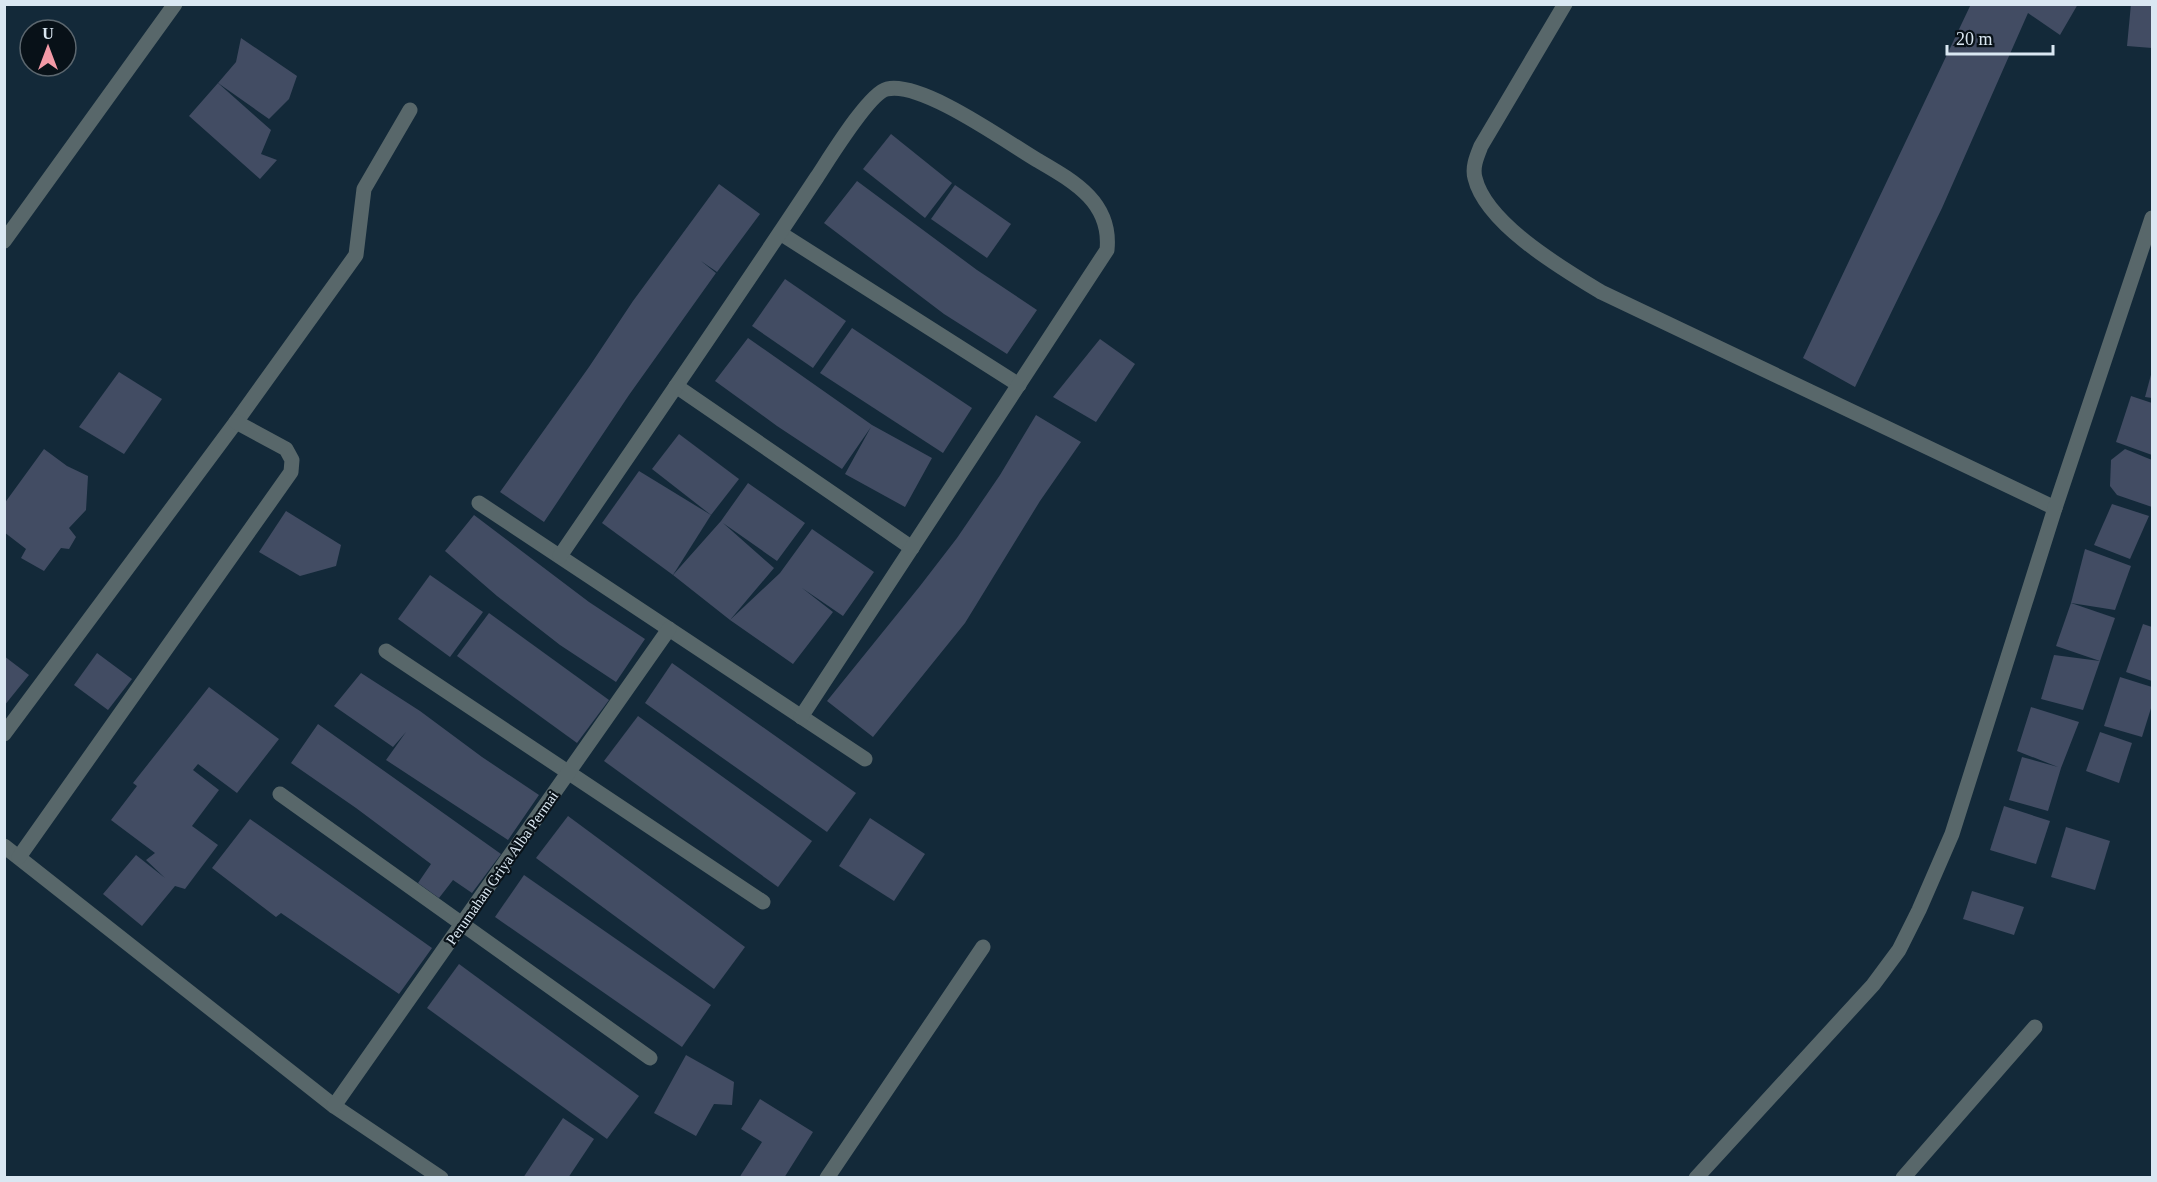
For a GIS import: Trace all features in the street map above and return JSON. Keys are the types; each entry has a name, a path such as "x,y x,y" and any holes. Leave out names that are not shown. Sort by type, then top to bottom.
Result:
{"street":[{"path":"4,241 175,4"},
{"path":"1565,4 1475,160 1474,176 1482,195 1500,217 1528,244 1558,266 1601,292 2055,508"},
{"path":"560,556 869,102 885,89 901,87 950,107 1061,174 1095,202 1106,224 1107,250 801,717"},
{"path":"4,734 236,422 356,255 364,189 410,110"},
{"path":"1696,1178 1873,985 1899,950 1919,910 1952,834 2055,508 2152,218"},
{"path":"780,233 1018,385"},
{"path":"676,386 912,548"},
{"path":"19,857 291,472 292,460 286,449 236,422"},
{"path":"479,503 865,759"},
{"name":"Perumahan Griya Alba Permai","path":"334,1106 669,629"},
{"path":"386,651 763,902"},
{"path":"280,794 651,1058"},
{"path":"4,846 334,1106 441,1178"},
{"path":"827,1178 982,947"},
{"path":"1903,1178 2035,1027"}],"building":[{"path":"1971,4 2078,4 2060,35 2028,13 1942,208 1855,387 1803,358"},
{"path":"2131,4 2152,4 2152,48 2127,46"},
{"path":"241,38 297,76 289,99 269,119 218,83 236,62"},
{"path":"218,83 271,130 261,154 277,160 260,179 189,116"},
{"path":"891,134 952,183 925,218 863,169"},
{"path":"857,181 977,270 1037,310 1007,354 944,314 824,223"},
{"path":"719,184 760,214 717,272 701,261 716,273 629,395 544,522 500,492 633,301"},
{"path":"955,185 1011,224 987,258 931,219"},
{"path":"785,279 846,321 813,368 752,326"},
{"path":"852,328 972,408 943,453 820,373"},
{"path":"748,338 872,425 932,458 905,507 845,474 871,427 842,469 715,381"},
{"path":"1100,339 1135,364 1096,422 1053,397"},
{"path":"2152,371 2152,398 2145,397"},
{"path":"119,372 162,399 124,454 79,427"},
{"path":"2131,396 2152,403 2152,455 2116,442"},
{"path":"1036,415 1081,442 1040,501 965,623 873,737 827,701 957,538 1000,475"},
{"path":"679,434 739,479 711,515 652,469"},
{"path":"44,449 67,466 88,476 86,510 69,528 76,537 69,549 61,548 44,571 21,558 26,549 4,532 4,504"},
{"path":"2125,449 2152,460 2152,507 2117,495 2110,486 2111,460"},
{"path":"639,471 711,515 673,575 602,523"},
{"path":"748,483 805,523 777,561 723,523 774,568 730,620 673,575 721,521"},
{"path":"2112,504 2149,516 2130,559 2094,545"},
{"path":"286,511 341,545 336,566 300,576 259,552"},
{"path":"474,515 589,602 645,639 616,682 560,645 497,596 445,551"},
{"path":"812,529 874,572 843,616 802,588 833,612 793,664 730,620 780,573"},
{"path":"2085,549 2131,566 2115,610 2071,603"},
{"path":"430,575 483,612 450,657 398,619"},
{"path":"2071,603 2115,618 2100,661 2056,646"},
{"path":"489,613 609,700 577,743 457,656"},
{"path":"2143,624 2152,627 2152,681 2126,672"},
{"path":"97,653 132,679 108,710 74,685"},
{"path":"2054,655 2100,661 2083,710 2041,699"},
{"path":"4,656 29,675 4,706"},
{"path":"672,663 856,793 827,832 645,703"},
{"path":"361,673 420,711 482,757 539,795 508,840 386,760 406,732 393,747 334,706"},
{"path":"2120,677 2152,687 2152,705 2142,737 2104,726"},
{"path":"209,687 279,739 237,793 198,764 193,770 219,790 192,826 218,845 185,889 175,886 142,926 103,894 136,855 165,878 146,860 155,853 111,820 137,786 133,783"},
{"path":"2031,707 2079,722 2061,768 2048,811 2009,800 2022,757 2058,767 2017,751"},
{"path":"638,716 812,841 778,887 604,761"},
{"path":"318,724 501,854 472,893 453,880 439,898 418,883 431,864 291,763"},
{"path":"2100,732 2132,743 2119,783 2086,771"},
{"path":"2004,806 2050,821 2036,864 1990,850"},
{"path":"568,816 745,947 714,989 536,858"},
{"path":"870,818 925,854 894,901 839,866"},
{"path":"250,819 432,948 399,994 281,913 276,917 212,868"},
{"path":"2066,827 2110,841 2095,890 2051,877"},
{"path":"524,875 711,1005 682,1047 495,917"},
{"path":"1972,891 2024,907 2014,935 1963,919"},
{"path":"459,964 639,1096 607,1139 427,1008"},
{"path":"686,1055 734,1082 732,1105 714,1104 696,1136 654,1113"},
{"path":"760,1099 813,1132 784,1178 739,1178 762,1142 741,1129"},
{"path":"563,1118 594,1139 568,1178 523,1178"}]}
